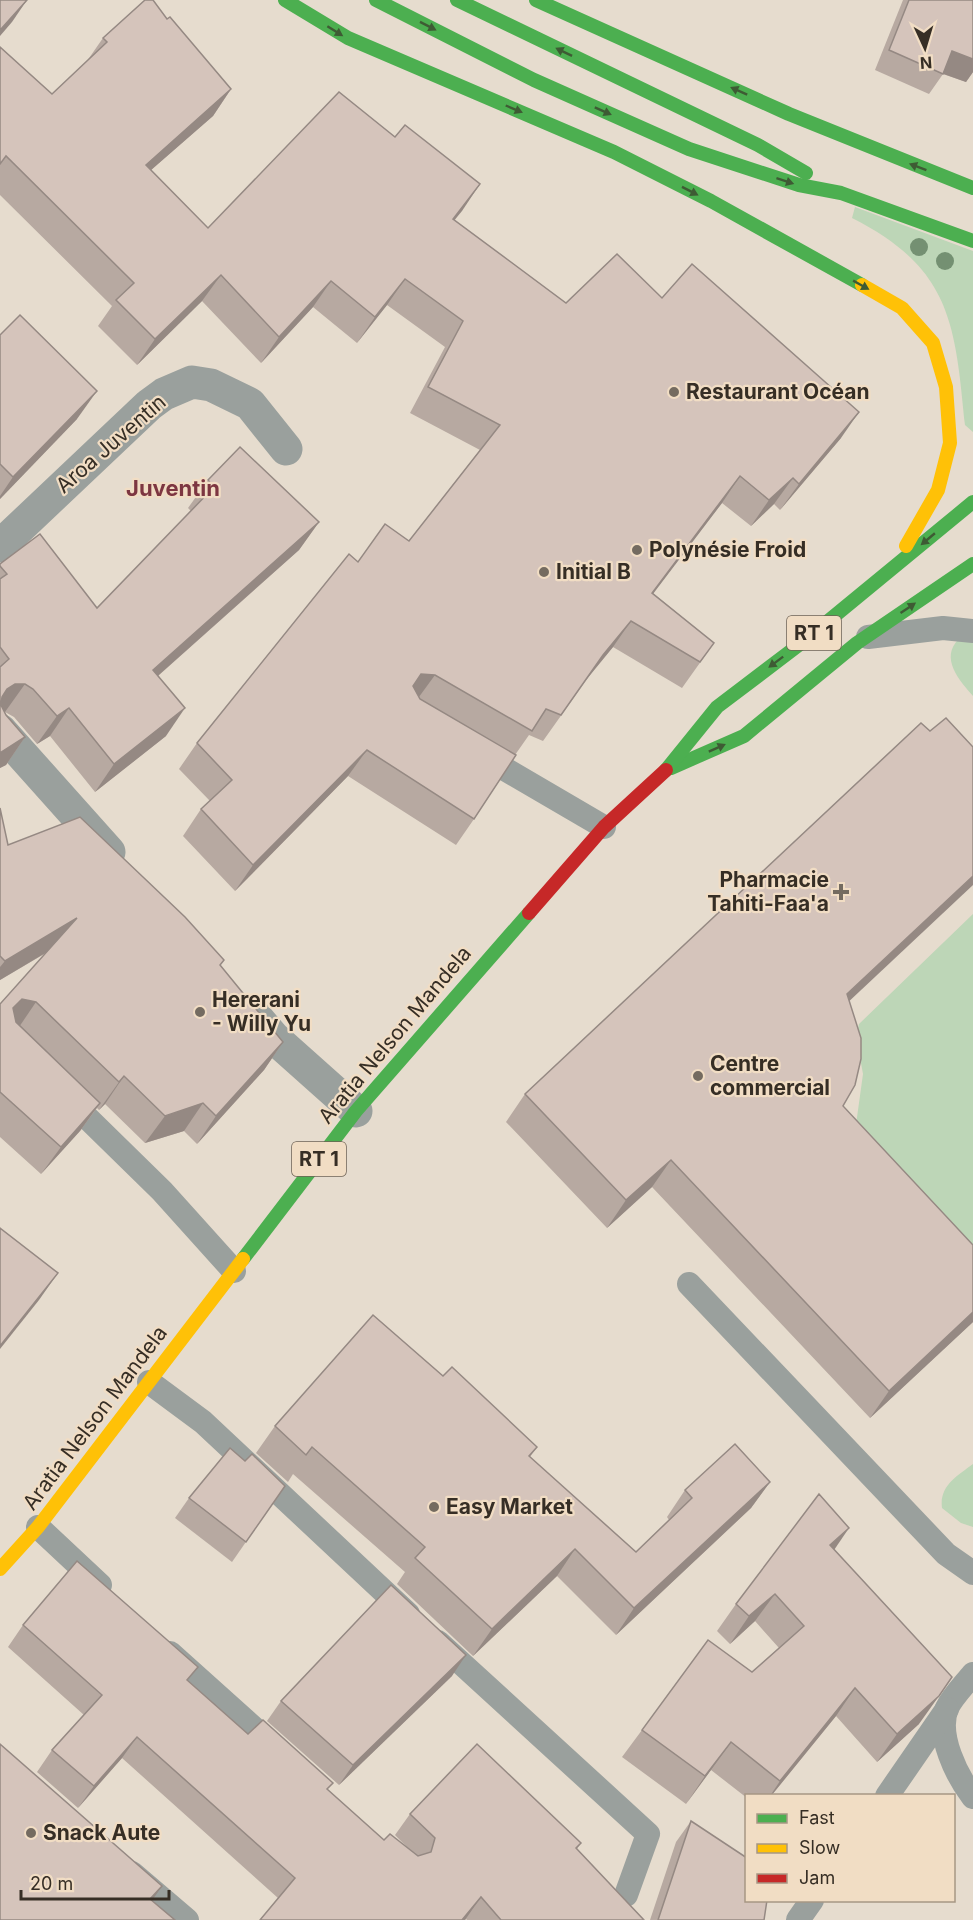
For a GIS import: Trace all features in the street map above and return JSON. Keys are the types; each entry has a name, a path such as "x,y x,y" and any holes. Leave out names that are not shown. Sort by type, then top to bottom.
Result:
{"main road":[{"path":"285,0 348,38 624,157 711,201 902,308 933,343 946,387 950,443 938,490 892,569"},
{"path":"375,0 534,80 689,149 799,185 841,193 973,241"},
{"path":"457,0 758,145 841,193"},
{"path":"536,0 781,110 973,188"},
{"name":"Aratia Nelson Mandela","path":"0,1569 39,1527 356,1112 604,827 664,772 717,707 973,502"},
{"name":"Aratia Nelson Mandela","path":"664,772 744,736 866,637 973,564"}],"street":[{"name":"Aroa Juventin","path":"0,546 149,405 164,394 192,382 211,385 250,404 286,449"},
{"path":"0,729 130,875"},
{"path":"228,984 273,1037 356,1112"}],"lane":[{"path":"866,637 943,628 973,631"},
{"path":"460,743 604,827"},
{"path":"48,1080 162,1191 234,1271"},
{"path":"689,1284 946,1554 973,1573"},
{"path":"149,1382 204,1422 514,1714 648,1834 626,1895"},
{"path":"39,1527 113,1598"},
{"path":"154,1637 292,1762"},
{"path":"888,1794 973,1674"},
{"path":"947,1709 947,1748 970,1786"},
{"path":"115,1858 187,1920"},
{"path":"798,1920 811,1902"}],"green space":[{"path":"855,207 973,251 973,432 965,425 957,357 951,328 942,302 929,279 910,257 885,237 852,218"},
{"path":"973,638 973,696 954,669 951,654 953,646 959,639"},
{"path":"973,914 973,1284 854,1139 863,1074 856,1036 859,1024"},
{"path":"973,1464 973,1527 961,1523 942,1508 942,1500 950,1482"}],"building":[{"path":"0,0 27,0 0,30"},
{"path":"145,0 153,0 167,19 170,17 231,89 146,165 208,228 339,92 395,137 405,125 480,184 453,219 566,303 617,254 662,298 692,264 859,412 799,484 793,478 769,500 740,476 652,593 714,643 700,662 631,621 603,655 561,715 546,709 532,731 435,675 421,674 413,686 420,699 516,755 474,819 367,750 253,865 201,809 232,780 197,743 349,554 358,562 385,524 409,541 500,425 428,387 463,321 405,279 375,317 331,281 279,337 221,275 155,339 116,300 134,283 6,156 0,164 0,47 52,94 107,42 103,38"},
{"path":"909,0 973,0 973,59 952,51 943,74 889,50"},
{"path":"20,315 97,391 13,477 0,464 0,335"},
{"path":"240,447 319,522 153,670 185,708 114,764 69,708 57,716 33,689 25,684 15,684 7,689 2,697 1,705 6,715 25,737 0,753 0,667 9,659 0,647 0,579 7,574 0,564 40,534 97,608 214,487 208,480"},
{"name":"Centre commercial","path":"946,718 973,747 973,876 847,994 861,1038 861,1059 855,1085 843,1106 973,1245 973,1312 889,1391 671,1160 626,1200 525,1094 921,723 930,731"},
{"path":"0,808 8,845 80,817 185,917 224,960 220,965 283,1042 216,1116 203,1103 165,1116 124,1076 119,1082 36,1002 22,999 13,1008 16,1022 100,1103 61,1147 0,1092 0,1004 77,918 5,961 0,956"},
{"path":"0,1228 58,1273 0,1346"},
{"name":"Easy Market","path":"373,1315 443,1376 452,1367 537,1447 529,1456 636,1552 692,1498 685,1490 735,1444 770,1482 634,1608 575,1549 492,1629 415,1558 425,1547 312,1447 306,1455 275,1426"},
{"path":"230,1448 245,1461 252,1454 285,1486 246,1542 189,1498"},
{"path":"819,1494 849,1528 830,1545 952,1677 939,1696 897,1734 855,1688 780,1781 731,1742 705,1776 642,1730 708,1640 752,1672 804,1626 775,1594 749,1616 736,1604"},
{"path":"77,1561 198,1667 187,1680 248,1734 263,1720 333,1783 327,1789 384,1840 390,1834 418,1856 431,1852 435,1838 410,1814 477,1744 581,1843 576,1848 644,1920 501,1920 481,1897 462,1920 260,1920 295,1878 137,1737 94,1786 52,1750 102,1695 23,1625"},
{"path":"391,1585 466,1655 353,1765 281,1701"},
{"name":"Snack Aute","path":"0,1744 162,1886 150,1899 175,1920 0,1920"},
{"path":"691,1821 745,1857 745,1902 767,1902 764,1920 658,1920"}],"traffic: fast":[{"path":"285,0 348,38 614,152 711,201 862,285"},
{"path":"376,0 534,80 689,149 799,185 841,193 973,241"},
{"path":"457,0 758,145 806,173"},
{"path":"536,0 789,114 973,188"},
{"path":"666,770 717,707 804,641 973,502"},
{"path":"671,768 744,736 857,643 973,564"},
{"path":"243,1259 356,1111 529,913"}],"traffic: slow":[{"path":"862,285 902,308 933,343 946,387 950,443 938,490 906,546"},
{"path":"0,1569 38,1527 243,1259"}],"traffic: jam":[{"path":"529,913 604,827 666,770"}],"place":[{"name":"Restaurant Océan","path":"674,392"},
{"name":"Polynésie Froid","path":"637,550"},
{"name":"Initial B","path":"544,572"},
{"name":"Pharmacie Tahiti-Faa'a","path":"841,892"},
{"name":"Hererani - Willy Yu","path":"200,1012"},
{"name":"Centre commercial","path":"698,1076"},
{"name":"Easy Market","path":"434,1507"},
{"name":"Snack Aute","path":"31,1833"}],"district":[{"name":"Juventin","path":"173,488"}]}
